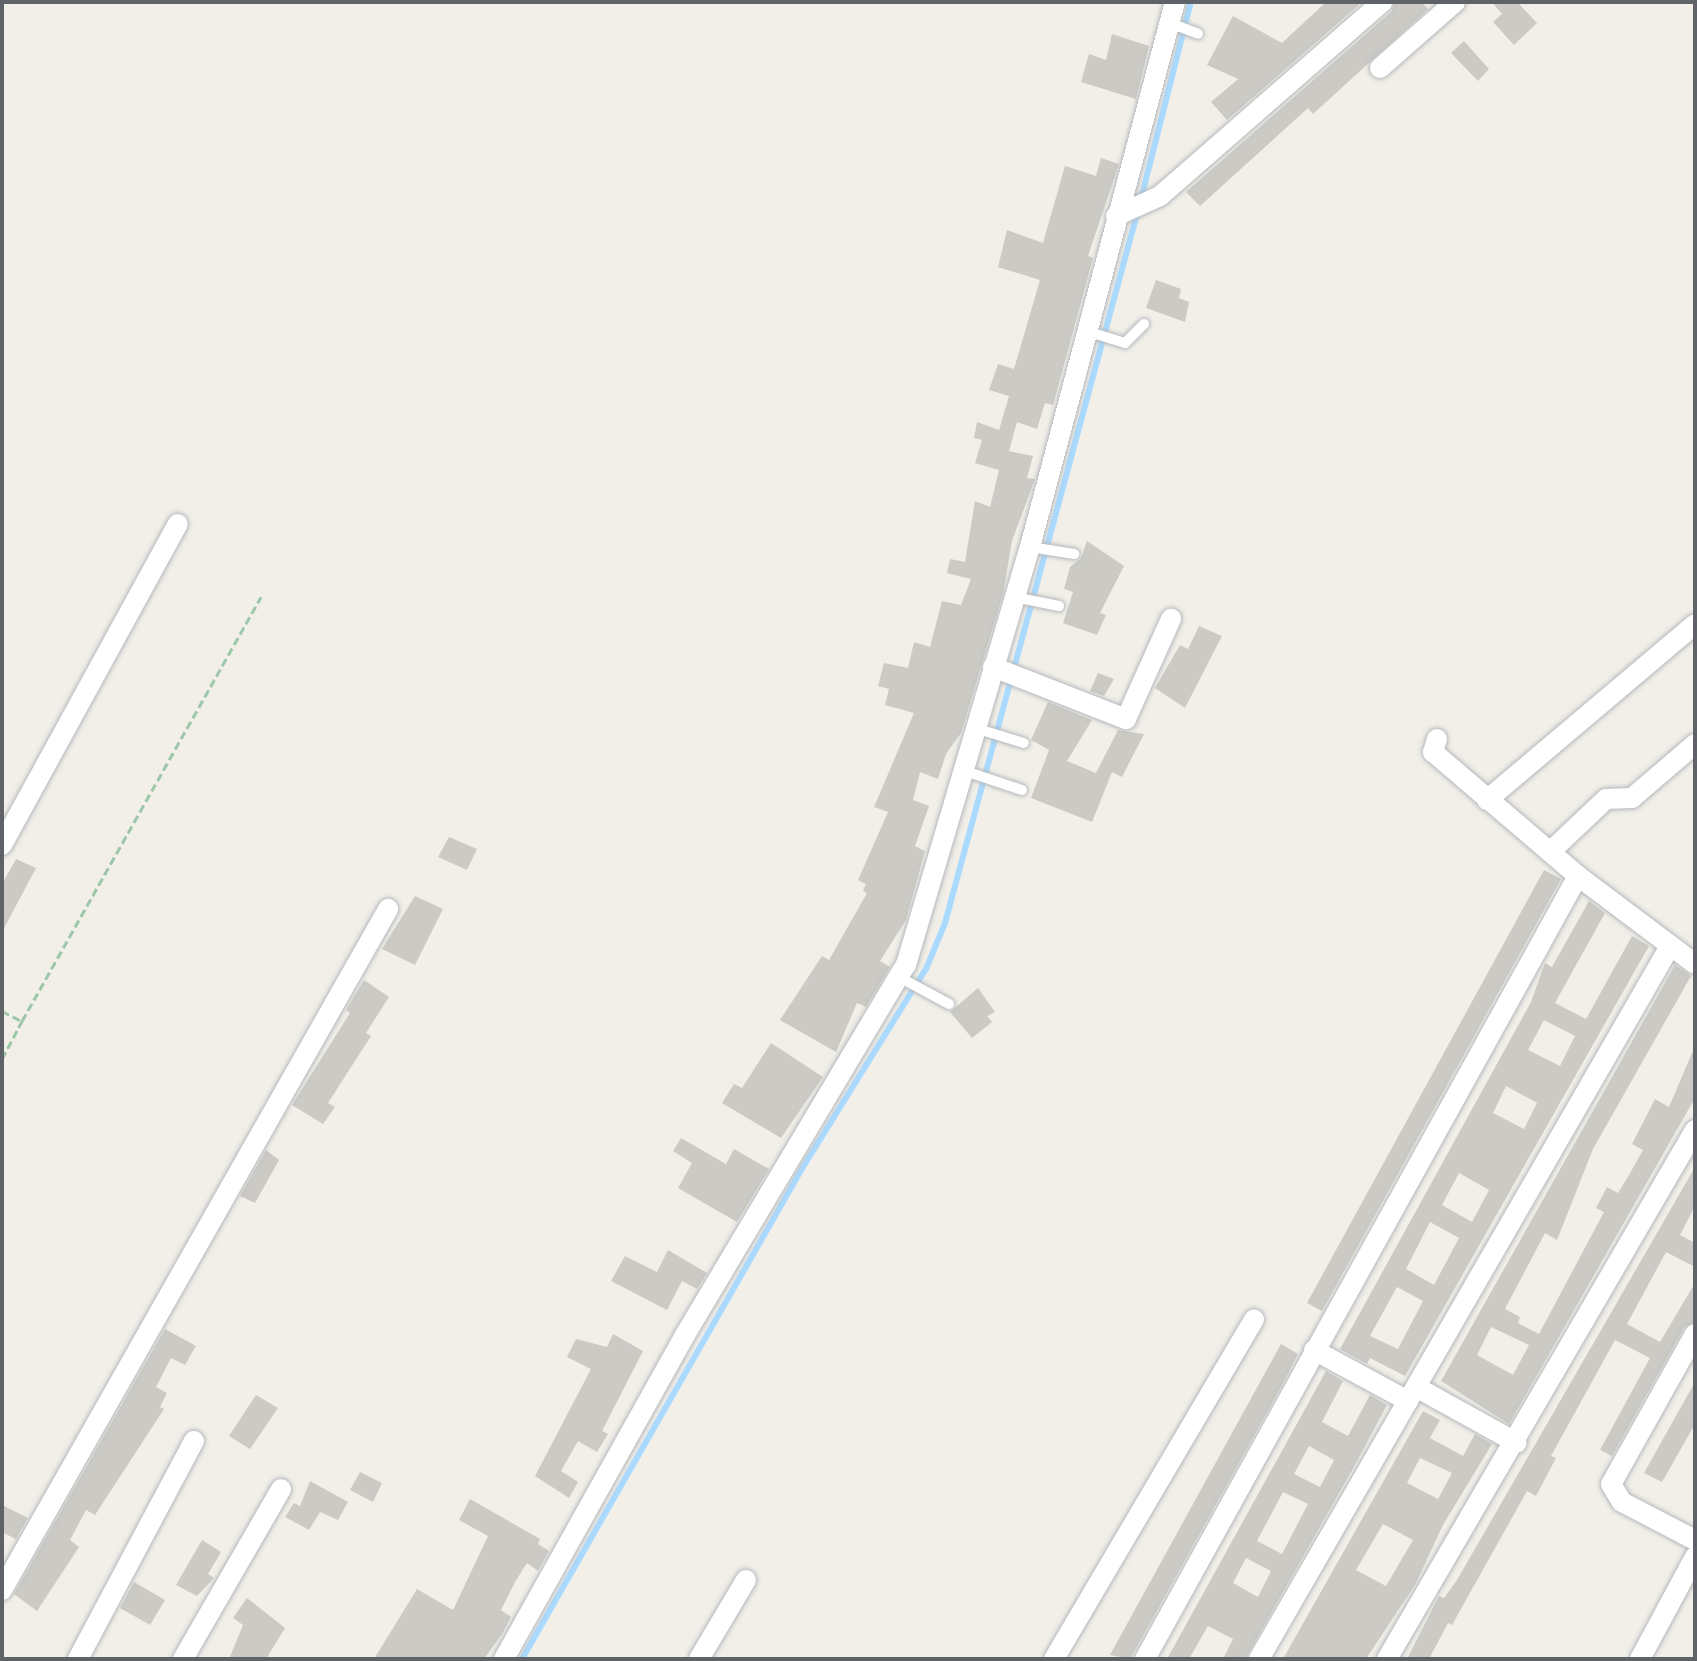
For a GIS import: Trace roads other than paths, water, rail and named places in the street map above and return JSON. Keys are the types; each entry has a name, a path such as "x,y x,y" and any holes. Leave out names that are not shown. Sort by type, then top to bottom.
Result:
{"street":[{"path":"504,1659 685,1335 903,979 981,730 1007,671 1019,598 1035,549 1117,215 1175,25 1175,2"},
{"path":"1117,215 1160,196 1382,2"},
{"path":"1380,68 1455,2"},
{"path":"2,845 178,524"},
{"path":"1007,671 1129,719 1171,619"},
{"path":"1487,800 1695,624"},
{"path":"1259,1659 1412,1394 1684,952 1578,876 1487,800 1433,752 1437,739"},
{"path":"1550,852 1606,799 1632,798 1695,744"},
{"path":"1145,1659 1578,876"},
{"path":"2,1590 388,909"},
{"path":"1387,1659 1517,1443 1695,1130"},
{"path":"1054,1659 1254,1320"},
{"path":"1695,1334 1611,1484 1622,1502 1695,1540"},
{"path":"1314,1350 1517,1443"},
{"path":"78,1659 194,1441"},
{"path":"183,1659 281,1489"},
{"path":"1640,1659 1695,1557"},
{"path":"699,1659 746,1580"}],"lane":[{"path":"1175,25 1196,33"},
{"path":"1089,332 1119,342 1144,324"},
{"path":"1035,549 1074,554"},
{"path":"1019,598 1059,606"},
{"path":"981,730 1024,743"},
{"path":"969,772 1022,790"},
{"path":"903,979 949,1004"}],"waterway":[{"path":"1141,199 1191,2"},
{"path":"522,1659 803,1167 926,969 945,923 1138,210"}]}
